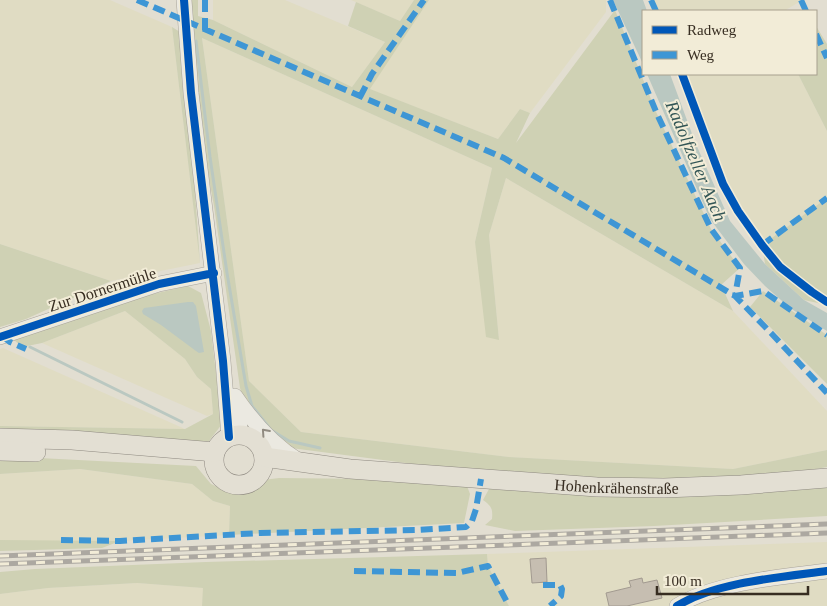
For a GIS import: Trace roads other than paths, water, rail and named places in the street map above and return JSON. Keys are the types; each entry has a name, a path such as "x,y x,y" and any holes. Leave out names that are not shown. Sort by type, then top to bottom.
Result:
{"main road":[{"path":"235,436 247,436 260,446 263,464 258,476 249,484 237,486 218,474 215,458 220,443 235,436"},
{"path":"0,438 72,440 215,458"},
{"path":"0,451 215,458"},
{"path":"263,464 300,462 350,469"},
{"path":"263,464 350,469"},
{"name":"Hohenkrähenstraße","path":"350,469 597,487 664,488 742,485 827,478"}],"street":[{"path":"184,0 191,93 235,436"},
{"name":"Zur Dornermühle","path":"0,337 159,284 214,274"},
{"path":"224,361 235,396 243,408 284,452 300,462"},
{"path":"235,396 235,436"},
{"path":"678,606 690,598 755,581 827,571"}],"water":[{"path":"613,0 643,0 647,10 642,10 642,62"},
{"name":"Radolfzeller Aach","path":"647,75 670,75 695,142 730,221 765,264 804,300 827,313 827,331 790,308 765,286 744,264 710,219"},
{"path":"193,302 196,306 204,352 199,353 143,314 142,311 144,308"}],"waterway":[{"path":"196,41 227,273 246,386 252,406 271,430 289,441 320,448"},
{"path":"30,347 182,422"}],"railway":[{"path":"0,556 827,524"},
{"path":"0,564 827,533"}]}
